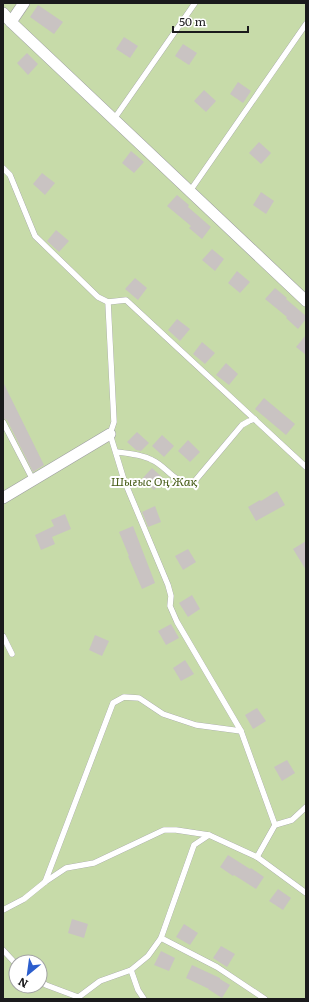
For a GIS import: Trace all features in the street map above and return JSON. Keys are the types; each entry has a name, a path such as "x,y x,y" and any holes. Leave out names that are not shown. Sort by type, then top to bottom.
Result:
{"street":[{"path":"11,22 24,3"},
{"path":"3,13 305,298"},
{"path":"3,498 110,434"}],"lane":[{"path":"114,119 195,3"},
{"path":"190,191 306,24"},
{"path":"3,168 10,175 35,236 98,297 108,302 126,300 306,467"},
{"path":"108,302 114,422 110,434 124,480 168,585 171,596 170,606 241,731 275,824"},
{"path":"116,452 153,460 180,482 188,484 194,482 242,425 249,421 255,420"},
{"path":"3,422 33,481"},
{"path":"3,636 12,654"},
{"path":"45,882 113,703 124,696 139,698 163,714 196,725 241,731"},
{"path":"257,857 275,824 292,820 306,807"},
{"path":"3,910 24,899 45,882 66,868 94,863 164,830 176,830 209,836 257,857 306,893"},
{"path":"48,986 77,998 100,981 131,970 148,956 161,938 194,845 209,836"},
{"path":"161,938 217,967 265,999"},
{"path":"131,970 138,990 144,999"}],"green space":[{"name":"Шығыс Оң Жақ","path":"3,3 306,3 306,999 3,999"}],"building":[{"path":"38,5 63,22 54,34 30,17"},
{"path":"124,37 138,46 130,58 116,49"},
{"path":"183,44 197,53 189,65 175,56"},
{"path":"27,53 38,64 28,75 17,63"},
{"path":"238,82 251,91 243,103 230,94"},
{"path":"204,90 216,101 206,112 194,101"},
{"path":"259,142 271,153 261,164 249,153"},
{"path":"131,151 144,162 134,173 122,163"},
{"path":"42,173 55,183 45,195 33,184"},
{"path":"261,192 274,201 266,214 253,205"},
{"path":"177,195 211,227 202,239 189,228 191,226 167,206"},
{"path":"56,230 69,241 59,252 47,241"},
{"path":"212,249 224,259 215,271 202,260"},
{"path":"237,271 250,282 240,293 228,283"},
{"path":"135,278 147,288 138,300 125,289"},
{"path":"275,288 306,316 306,319 298,329 286,318 287,317 265,299"},
{"path":"177,319 190,329 180,341 168,330"},
{"path":"306,335 306,355 296,347"},
{"path":"202,342 215,353 205,364 193,354"},
{"path":"226,363 238,374 229,385 216,375"},
{"path":"3,382 44,465 33,472 7,420 3,418"},
{"path":"264,398 295,424 286,435 255,409"},
{"path":"137,432 149,443 141,451 136,450 127,442"},
{"path":"162,435 174,446 164,457 152,446"},
{"path":"188,440 200,452 190,462 178,451"},
{"path":"152,468 164,479 154,490 142,479"},
{"path":"277,491 285,505 256,521 248,507"},
{"path":"155,506 161,522 148,527 142,512"},
{"path":"65,514 71,529 52,537 55,544 41,550 35,535 54,526 51,520"},
{"path":"133,526 155,583 142,589 119,532"},
{"path":"306,541 306,570 293,549"},
{"path":"188,549 196,562 183,570 175,556"},
{"path":"192,595 200,609 188,617 179,603"},
{"path":"171,624 179,638 166,645 158,631"},
{"path":"95,635 109,641 102,656 89,650"},
{"path":"185,660 194,674 181,681 173,668"},
{"path":"257,708 266,721 253,729 245,715"},
{"path":"287,760 295,773 282,781 274,767"},
{"path":"228,855 264,877 256,889 220,867"},
{"path":"278,889 291,898 283,910 269,901"},
{"path":"72,919 88,924 84,938 68,933"},
{"path":"184,924 198,933 190,945 176,937"},
{"path":"221,946 235,954 227,967 213,958"},
{"path":"161,951 175,958 169,971 154,965"},
{"path":"192,965 220,978 230,985 222,998 209,989 186,978"}]}
